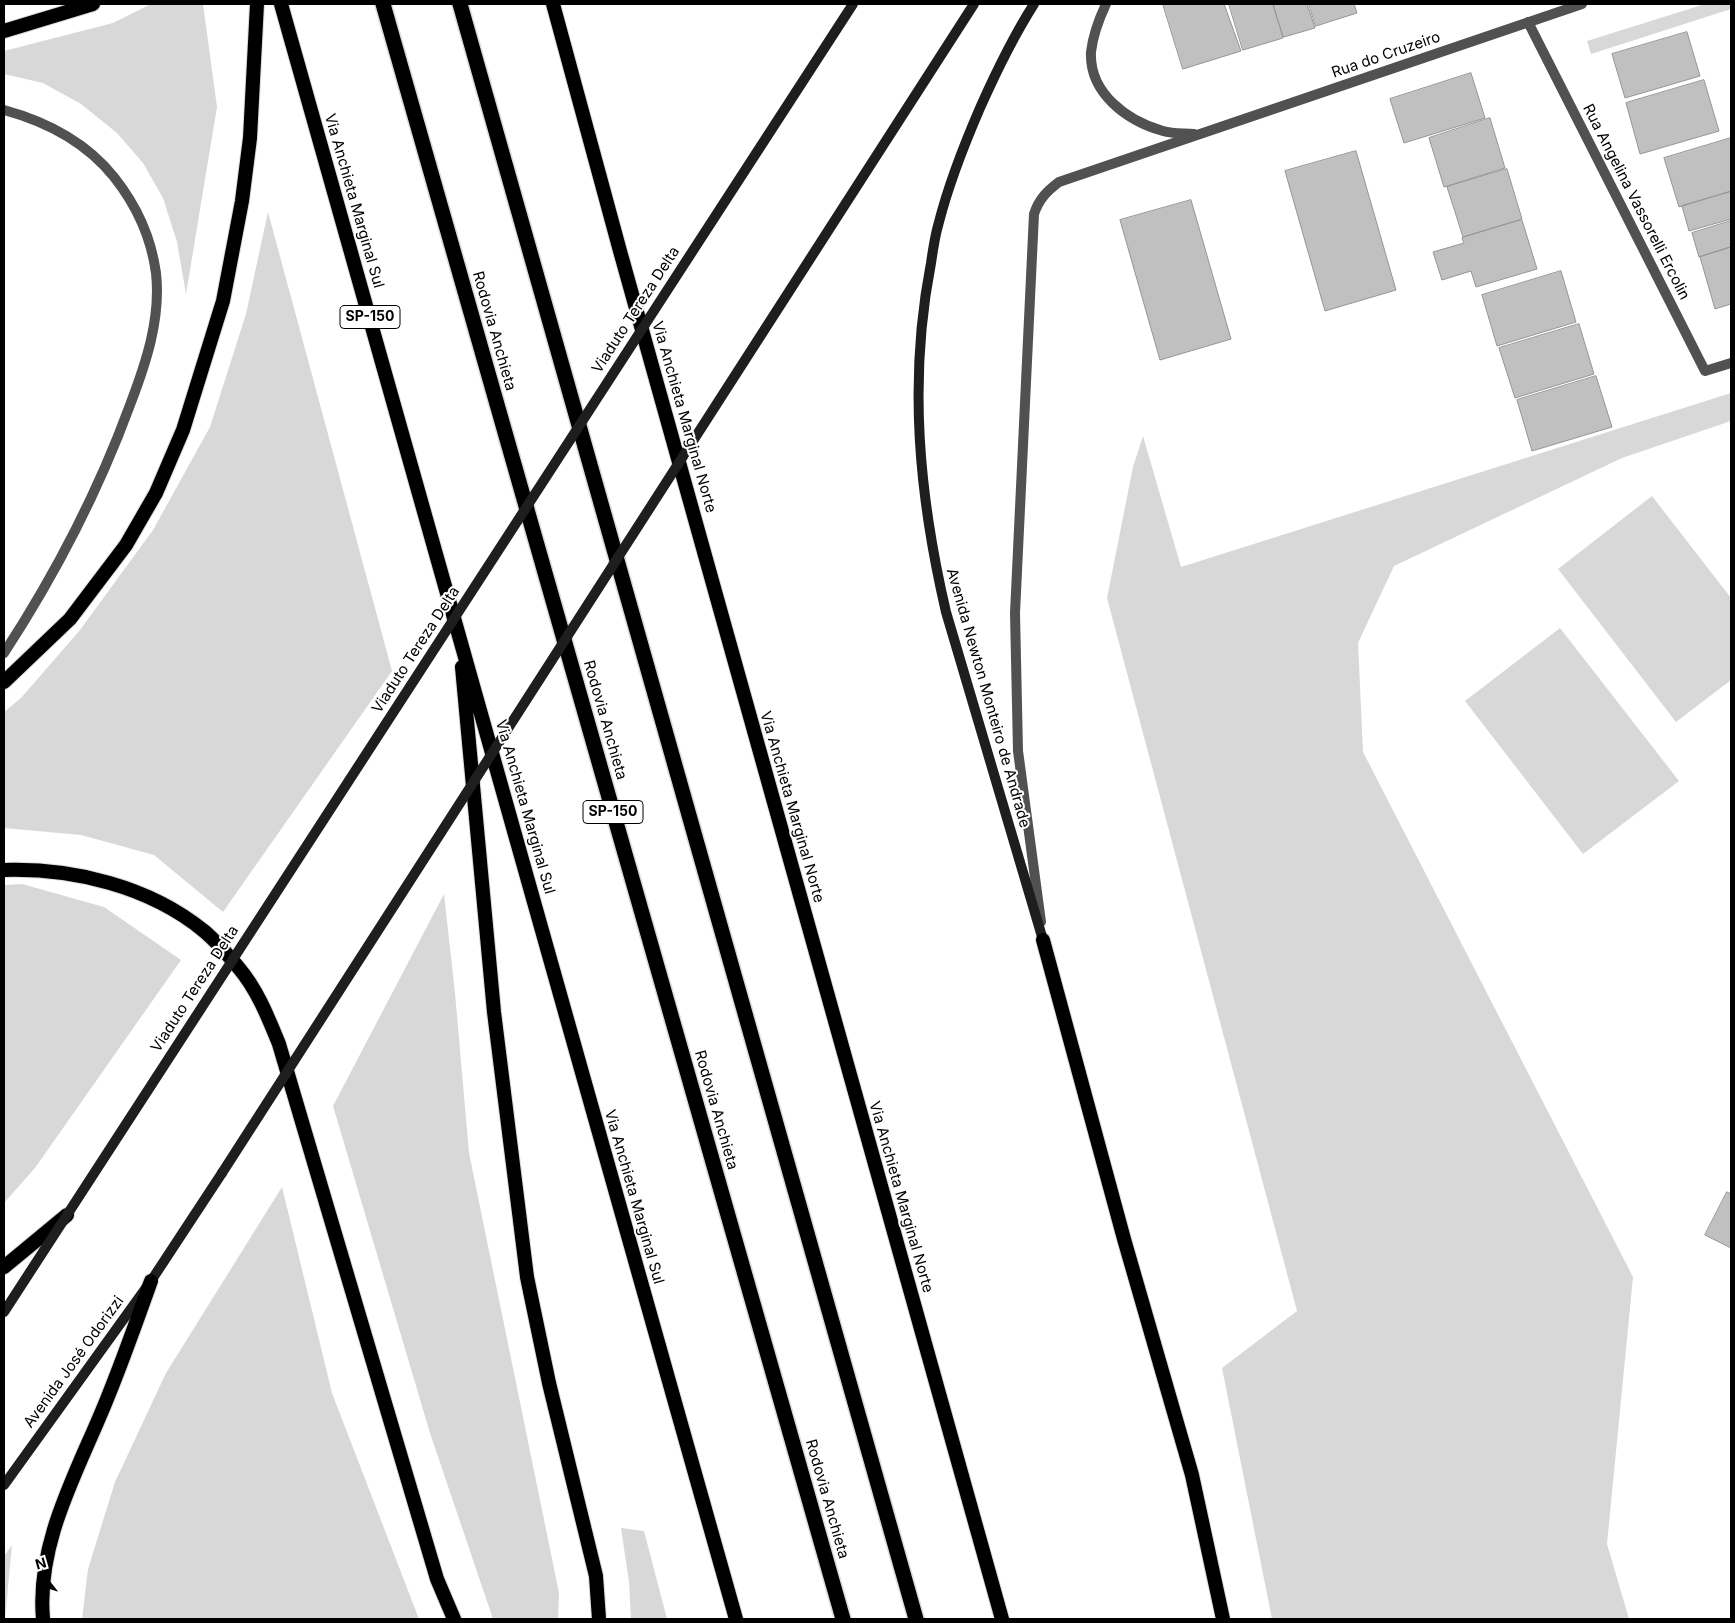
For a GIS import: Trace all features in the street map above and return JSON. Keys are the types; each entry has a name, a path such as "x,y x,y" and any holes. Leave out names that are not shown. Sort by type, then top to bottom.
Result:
{"highway":[{"path":"4,31 93,4"},
{"path":"4,682 70,619 121,552 156,493 183,430 223,301 242,201 250,138 257,4"},
{"name":"Via Anchieta Marginal Sul","path":"281,4 736,1619"},
{"name":"Rodovia Anchieta","path":"383,4 843,1619"},
{"path":"460,4 916,1619"},
{"name":"Via Anchieta Marginal Norte","path":"553,4 1002,1619"},
{"path":"458,631 494,1012 527,1277 549,1383 596,1576 599,1619"},
{"path":"4,870 42,871 108,882 168,907 204,931 239,968 254,990 267,1013 279,1044 438,1579 454,1619"},
{"path":"1043,940 1124,1239 1192,1475 1223,1619"},
{"path":"4,1267 67,1215"},
{"path":"43,1619 42,1586 46,1556 56,1522 108,1398 152,1281"}],"main road":[{"name":"Viaduto Tereza Delta","path":"4,1312 853,4"},
{"path":"152,1281 974,4"},
{"name":"Avenida Newton Monteiro de Andrade","path":"1034,4 1006,52 972,128 939,223 925,293 919,350 919,408 921,471 926,515 937,576 959,661 1043,940"},
{"name":"Avenida José Odorizzi","path":"4,1486 152,1281"}],"street":[{"path":"1106,4 1094,31 1091,53 1094,73 1099,87 1110,101 1124,113 1143,124 1165,132 1200,134"},
{"name":"Rua do Cruzeiro","path":"1043,940 1018,751 1015,613 1034,214 1039,200 1059,182 1582,4"},
{"name":"Rua Angelina Vassorelli Ercolin","path":"1528,22 1705,371 1731,363"},
{"path":"4,110 42,123 70,137 92,153 128,194 142,220 151,245 156,274 153,334 144,369 120,435 84,514 60,560 4,653"}],"shaded area":[{"path":"151,4 203,4 217,107 186,294 177,242 163,198 143,163 117,133 81,104 43,83 4,74 4,51 113,23"},
{"path":"1705,4 1731,4 1731,9 1591,54 1587,41"},
{"path":"268,212 392,671 223,912 154,855 81,835 4,828 4,712 21,698 80,630 153,530 210,427 246,314"},
{"path":"1731,393 1731,421 1622,458 1394,566 1358,643 1363,752 1633,1277 1607,1544 1629,1619 1272,1619 1222,1368 1297,1311 1107,598 1133,467 1143,436 1181,567"},
{"path":"1652,496 1731,598 1731,680 1676,722 1558,569"},
{"path":"1560,628 1679,781 1583,854 1465,701"},
{"path":"22,884 104,907 181,960 35,1168 4,1203 4,885"},
{"path":"444,894 469,1153 559,1593 558,1619 493,1619 430,1433 333,1106"},
{"path":"282,1187 332,1393 419,1619 82,1619 88,1569 115,1482 166,1373"},
{"path":"621,1528 644,1531 667,1619 631,1619 629,1582"},
{"path":"12,1545 5,1619 4,1619 4,1556"}],"building":[{"path":"1163,4 1224,4 1241,51 1183,69"},
{"path":"1229,4 1273,4 1283,38 1243,50"},
{"path":"1273,4 1307,4 1315,28 1284,37"},
{"path":"1309,4 1354,4 1357,13 1316,26"},
{"path":"1687,32 1700,76 1625,98 1612,54"},
{"path":"1471,73 1485,118 1404,143 1390,99"},
{"path":"1704,80 1719,131 1640,154 1626,103"},
{"path":"1490,118 1505,168 1444,187 1429,138"},
{"path":"1731,138 1731,191 1679,207 1664,158"},
{"path":"1356,151 1396,290 1325,311 1285,171"},
{"path":"1507,169 1522,219 1463,237 1447,187"},
{"path":"1731,192 1731,219 1689,231 1682,206"},
{"path":"1191,200 1231,339 1160,360 1120,220"},
{"path":"1522,220 1537,269 1476,287 1471,271 1442,280 1433,252 1464,243 1462,238"},
{"path":"1731,221 1731,247 1699,257 1692,233"},
{"path":"1731,247 1731,304 1715,309 1700,257"},
{"path":"1561,271 1576,322 1497,346 1482,295"},
{"path":"1579,324 1594,374 1515,398 1499,348"},
{"path":"1596,376 1612,427 1532,451 1517,400"},
{"path":"1727,1192 1731,1194 1731,1248 1705,1235"}]}
